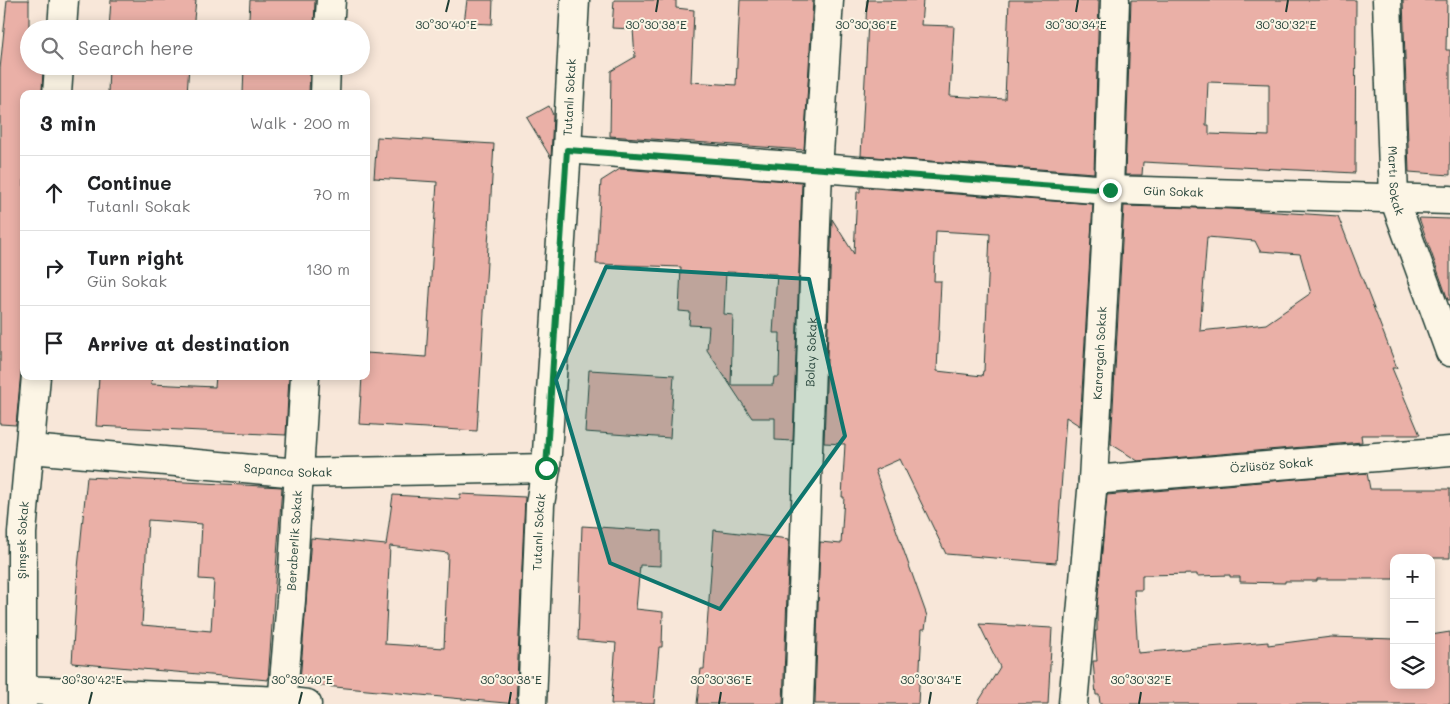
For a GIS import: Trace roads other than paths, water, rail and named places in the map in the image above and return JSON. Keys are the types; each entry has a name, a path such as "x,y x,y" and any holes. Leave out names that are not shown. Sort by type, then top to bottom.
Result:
{"street":[{"path":"63,20 64,0"},
{"path":"330,20 331,0"},
{"name":"Tutanlı Sokak","path":"532,704 540,504 546,468 575,0"},
{"name":"Bolay Sokak","path":"800,704 818,170 829,0"},
{"name":"Karargah Sokak","path":"1073,704 1093,480 1110,190 1114,0"},
{"name":"Martı Sokak","path":"1387,0 1394,198 1450,352"},
{"path":"57,90 58,75"},
{"path":"324,90 325,75"},
{"name":"Gün Sokak","path":"567,150 818,170 1110,190 1450,200"},
{"name":"Şimşek Sokak","path":"23,697 11,530 30,449 36,380"},
{"name":"Beraberlik Sokak","path":"291,703 291,600 305,380"},
{"name":"Sapanca Sokak","path":"30,449 298,473 546,468"},
{"name":"Özlüsöz Sokak","path":"1093,480 1450,451"},
{"path":"23,697 291,703"}]}
